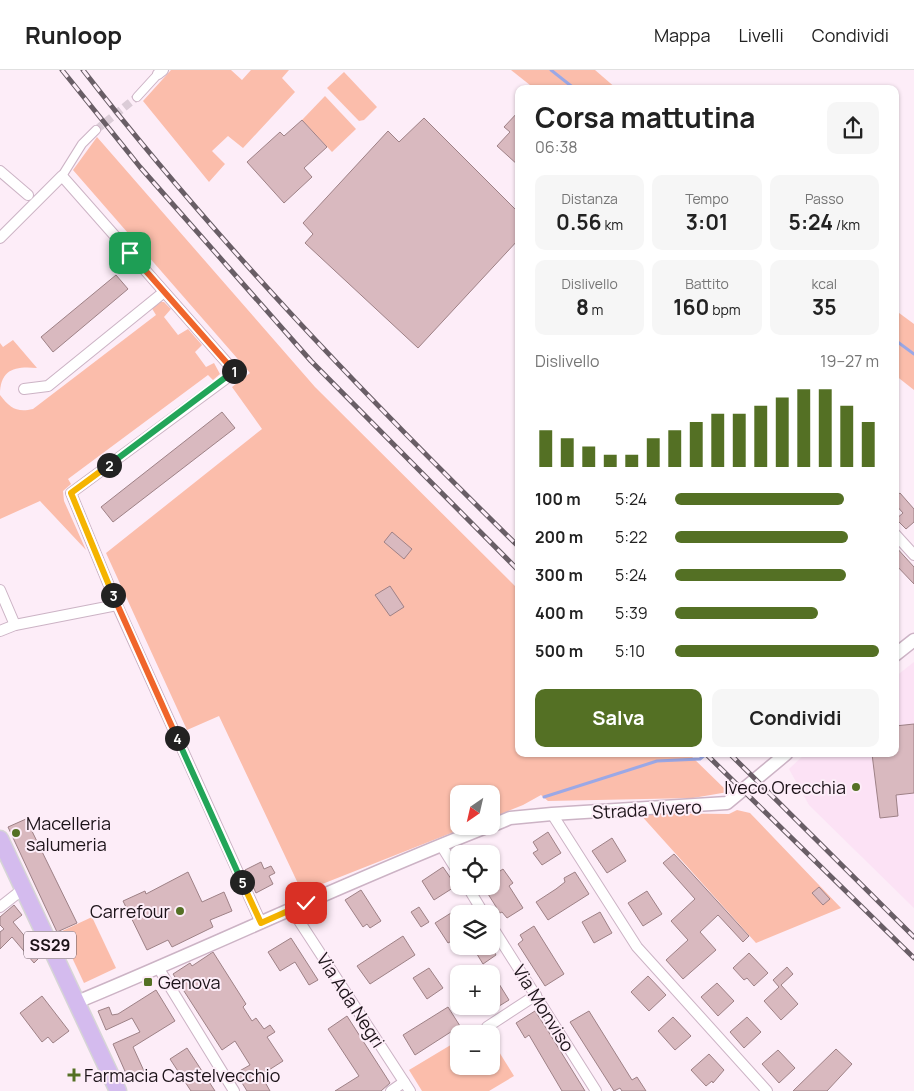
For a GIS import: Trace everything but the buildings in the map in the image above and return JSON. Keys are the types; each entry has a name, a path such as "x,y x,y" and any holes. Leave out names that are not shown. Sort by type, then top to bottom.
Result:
{"main road":[{"name":"SS29","path":"0,839 118,1091"}],"street":[{"path":"138,97 160,72"},
{"path":"0,238 62,176 82,144 96,130"},
{"path":"0,171 28,196"},
{"path":"62,176 235,372 71,493 117,605 261,923"},
{"path":"24,389 48,386 164,292"},
{"path":"899,538 914,555"},
{"path":"0,590 15,624"},
{"path":"0,631 15,624 117,605"},
{"path":"899,652 914,640"},
{"name":"Strada Vivero","path":"500,822 510,818 552,814 727,803 782,757"},
{"path":"552,814 637,947 767,1091"},
{"name":"Strada Vivero","path":"77,1002 158,969 467,835"},
{"path":"441,845 450,860"},
{"path":"0,907 23,889"},
{"name":"Via Ada Negri","path":"292,910 407,1087"},
{"name":"Via Monviso","path":"500,939 596,1091"},
{"path":"158,969 234,1091"},
{"path":"490,1025 536,995"},
{"path":"391,1091 407,1087"}],"shaded area":[{"path":"171,70 231,70 242,80 251,70 289,70 282,78 295,92 243,148 228,136 212,151 225,164 209,182 143,101"},
{"path":"511,70 595,70 612,85 530,85"},
{"path":"344,72 377,107 364,120 359,121 327,88"},
{"path":"325,96 356,129 332,152 302,120"},
{"path":"97,137 315,387 515,586 515,757 692,757 728,792 693,798 548,801 541,795 500,814 500,785 450,785 450,834 302,892 219,716 187,730 106,553 262,429 232,387 250,373 73,170"},
{"path":"160,302 164,302 171,309 164,317 178,335 188,329 202,345 195,352 206,367 214,363 220,374 213,380 208,375 68,479 71,484 63,491 64,501 86,550 40,501 0,519 0,395 7,403 18,410 33,409 156,315 151,307"},
{"path":"899,313 914,324 914,390 899,378"},
{"path":"13,340 37,368 22,368 10,371 3,380 0,395 0,343 3,347"},
{"name":"Iveco Orecchia","path":"914,662 914,908 809,805 789,769 802,757 899,757 899,674"},
{"path":"737,810 750,813 841,908 756,943 639,813 729,814"},
{"path":"92,917 116,968 84,983 60,932"},
{"path":"450,1045 450,1075 500,1075 500,1053 514,1076 489,1091 422,1091 409,1070"}],"waterway":[{"path":"551,70 570,85"},
{"path":"899,343 914,354"},
{"path":"544,797 657,761 700,759 702,757"}],"tunnel":[{"path":"96,130 137,97"}],"railway":[{"path":"62,70 140,167 311,361 515,567"},
{"path":"83,70 133,133 238,256 348,375 515,543"},
{"path":"709,757 914,958"},
{"path":"733,757 914,937"}],"place":[{"name":"Iveco Orecchia","path":"856,787"},
{"name":"Macelleria salumeria","path":"16,833"},
{"name":"Carrefour","path":"180,911"},
{"name":"Genova","path":"148,982"},
{"name":"Farmacia Castelvecchio","path":"74,1075"}],"route":[{"path":"130,253 235,372 71,493 117,605 261,923 306,903"}]}
